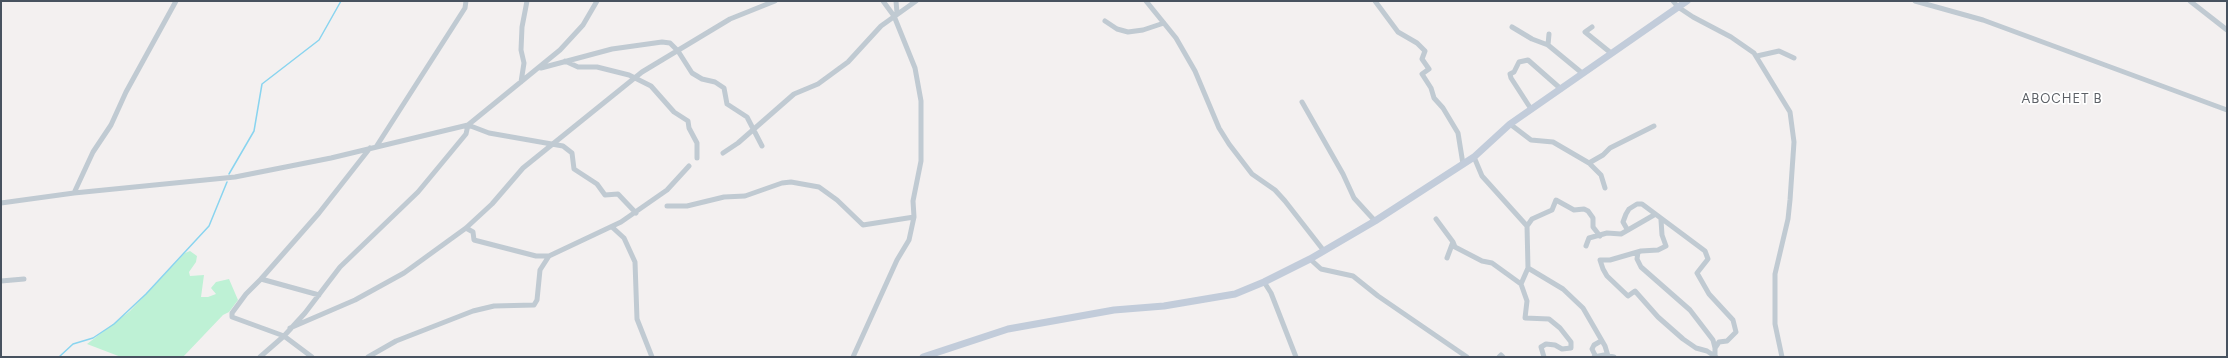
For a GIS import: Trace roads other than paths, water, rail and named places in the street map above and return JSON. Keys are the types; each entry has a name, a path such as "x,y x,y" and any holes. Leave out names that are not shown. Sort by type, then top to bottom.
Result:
{"main road":[{"path":"923,357 934,356 1008,329 1114,310 1164,306 1235,294 1264,282 1310,259 1375,221 1474,157 1510,124 1687,1"}],"street":[{"path":"74,193 86,165 111,125 126,92 176,1"},
{"path":"312,357 284,336 232,317 232,313 246,294 319,214 373,148 465,8 466,1"},
{"path":"521,82 524,63 521,50 522,34 527,1"},
{"path":"1,203 74,193 235,177 373,148 468,125 540,68 583,25 597,1"},
{"path":"290,328 380,287 424,260 466,228 492,204 523,168 586,120 614,93 635,79 642,72 730,19 775,1"},
{"path":"883,1 896,14"},
{"path":"853,357 897,260 909,240 914,217 913,201 921,161 921,101 915,68 896,14 896,1"},
{"path":"723,152 738,143 754,127 794,94 818,84 848,62 881,26 916,1"},
{"path":"1146,1 1164,23 1195,70 1219,128 1229,144 1252,174 1275,190 1285,201 1324,251"},
{"path":"1375,1 1388,21 1398,32 1417,43 1425,51 1422,59 1429,69 1422,74 1431,88 1434,98 1443,108 1458,133 1463,164"},
{"path":"1673,1 1678,7 1693,18 1740,42 1757,56 1790,112 1793,128 1793,154 1788,219 1775,274 1775,324 1778,345 1782,357"},
{"path":"1915,1 1984,20 2227,110"},
{"path":"2190,1 2227,30"},
{"path":"1105,21 1118,29 1128,32 1143,30 1164,23"},
{"path":"1512,27 1532,39 1548,45 1582,73"},
{"path":"1592,27 1586,32 1588,36 1611,53"},
{"path":"1548,45 1549,34"},
{"path":"540,68 612,49 662,42 670,43 678,51 692,73 702,79 715,82 724,88 727,104 748,117 762,146"},
{"path":"1757,56 1779,51 1794,58"},
{"path":"1532,109 1511,78 1510,74 1514,72 1519,62 1528,60 1561,88"},
{"path":"565,61 578,67 597,67 629,75 651,86 674,112 688,121 689,128 697,143 697,158"},
{"path":"1302,102 1343,174 1354,198 1375,221"},
{"path":"1510,124 1531,140 1553,142 1589,163 1602,175 1604,188"},
{"path":"468,125 489,133 563,146 572,153 574,169 597,184 605,195 618,194 636,213"},
{"path":"260,357 284,336 319,295 340,267 426,182 466,134 468,125"},
{"path":"1589,163 1603,155 1610,148 1654,126"},
{"path":"1474,157 1482,176 1527,226 1530,248 1528,268 1521,284 1522,291 1528,301 1525,308 1525,318 1548,319 1560,328 1571,342 1571,348 1562,349 1546,344 1541,347 1544,357"},
{"path":"466,228 473,232 474,240 536,256 549,256 612,227 636,213 673,185 689,166"},
{"path":"667,206 687,206 724,197 745,196 782,183 791,182 819,187 855,215 863,225 914,217"},
{"path":"1527,226 1532,219 1552,210 1556,200 1574,210 1584,209 1588,212 1593,218 1593,227 1600,236"},
{"path":"1628,230 1623,222 1629,209 1637,204 1644,205 1654,215 1705,251 1708,259 1697,273 1709,294 1733,320 1736,332 1727,341 1719,342 1715,348"},
{"path":"1586,246 1589,238 1607,233 1621,234 1654,215"},
{"path":"1436,220 1456,247 1482,261 1492,263 1505,274 1521,284"},
{"path":"1638,252 1637,259 1641,267 1690,310 1695,319 1703,326 1713,340 1716,356 1696,348 1683,339 1658,317 1635,291 1628,296 1607,276 1600,260 1610,260 1638,252 1658,250 1666,246 1662,235 1661,220"},
{"path":"612,227 624,238 636,262 637,319 652,357"},
{"path":"1447,258 1453,242"},
{"path":"536,256 541,266"},
{"path":"368,357 396,341 473,311 494,306 534,305 537,300 541,266 549,256"},
{"path":"1310,259 1321,269 1353,276 1378,296 1467,357"},
{"path":"1528,268 1563,289 1575,299 1591,320 1601,341 1611,356"},
{"path":"1,282 24,279"},
{"path":"261,279 319,295"},
{"path":"1264,282 1271,293 1296,357"},
{"path":"1601,341 1594,344 1592,349 1595,357 1611,356"},
{"path":"1500,357 1501,355 1503,357"}],"waterway":[{"path":"229,174 254,131 262,84 319,40 341,1"},
{"path":"59,357 73,344 93,338 114,324 146,294 209,226 227,182"}],"district":[{"name":"ABOCHET B","path":"2062,99"}]}
